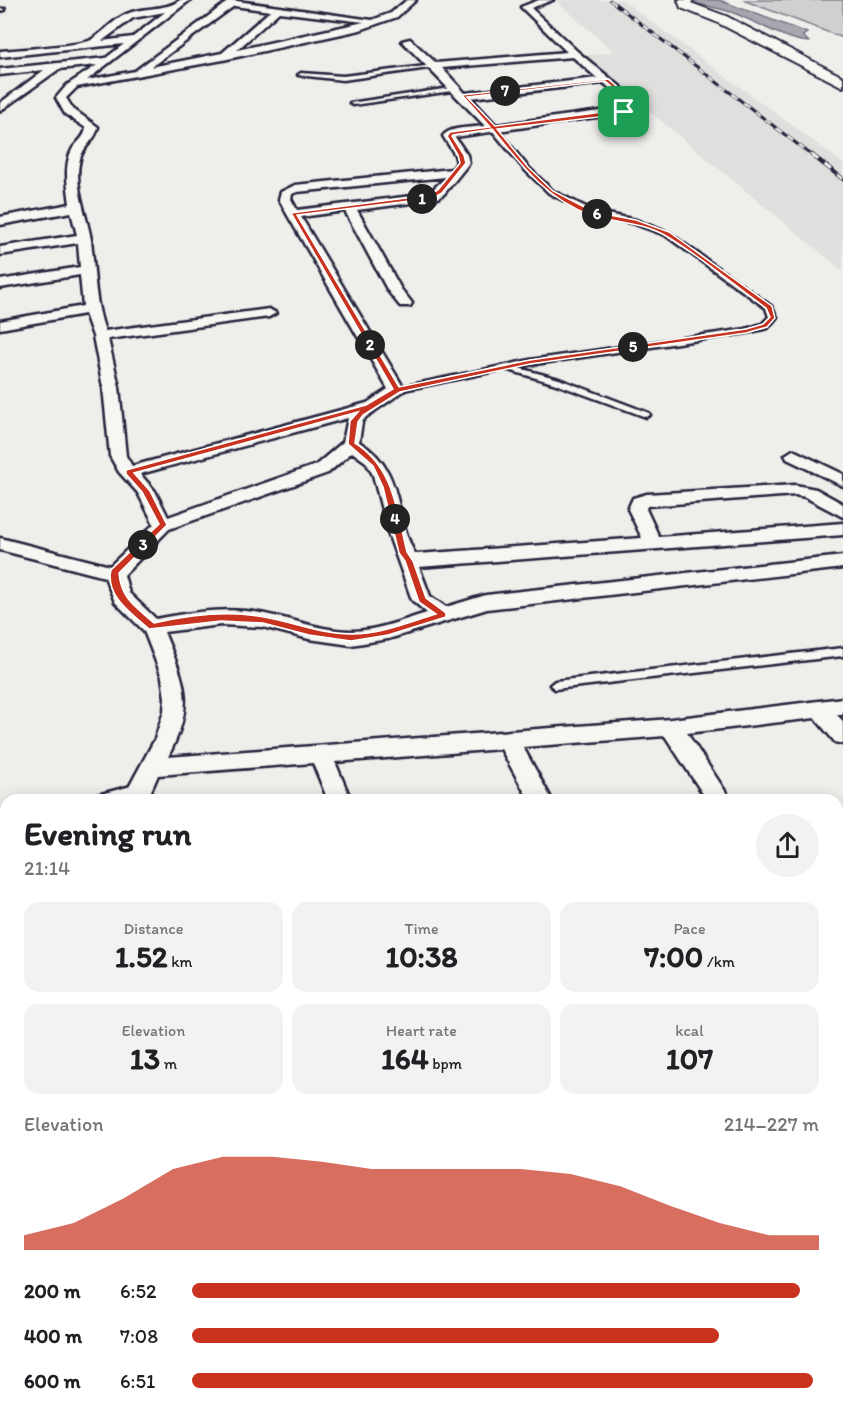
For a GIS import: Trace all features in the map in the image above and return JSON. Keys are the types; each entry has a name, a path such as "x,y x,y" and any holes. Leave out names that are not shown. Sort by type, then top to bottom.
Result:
{"street":[{"path":"163,525 146,491 118,456 115,445 111,387 100,336 90,309 84,238 76,207 74,159 79,148 91,134 92,127 66,110 61,103 61,98 71,87 109,61 186,0"},
{"path":"71,87 222,57 380,21 394,15 412,0"},
{"path":"430,197 440,191 448,175 463,163 461,155 449,136 451,134 635,109 635,104 575,54 525,7 549,0"},
{"path":"136,74 234,2 380,21"},
{"path":"688,4 843,83"},
{"path":"688,4 710,21 843,91"},
{"path":"94,43 128,15 142,11 173,9"},
{"path":"222,57 277,9"},
{"path":"0,54 136,40"},
{"path":"407,41 494,128"},
{"path":"434,66 575,54"},
{"path":"0,72 109,61"},
{"path":"0,108 56,66"},
{"path":"460,93 606,80"},
{"path":"293,214 458,193 448,175"},
{"path":"114,573 163,525 322,469 351,444 354,421 368,407 397,390 293,214 285,195 295,189 448,175"},
{"path":"0,220 76,207"},
{"path":"349,207 395,291 405,303"},
{"path":"0,252 84,238"},
{"path":"0,284 87,270"},
{"path":"0,325 90,309"},
{"path":"100,336 269,313"},
{"path":"129,472 368,407"},
{"path":"351,444 364,452 377,465 387,487 403,553 407,558 422,600 443,615"},
{"path":"793,455 843,481"},
{"path":"653,543 637,509 639,502 647,500 788,490 810,493 843,511"},
{"path":"407,558 421,562 843,529"},
{"path":"0,544 114,573"},
{"path":"152,627 180,621 221,618 252,619 351,638 388,632 486,602 843,562"},
{"path":"114,573 115,585 121,599 152,627 174,686 175,703 171,726 137,794"},
{"path":"151,767 670,727 843,706"},
{"path":"819,708 843,736"},
{"path":"670,727 716,794"},
{"path":"507,739 539,794"},
{"path":"321,755 337,794"}],"lane":[{"path":"301,75 343,78 434,66"},
{"path":"353,103 460,93"},
{"path":"397,390 506,367 746,331 765,326 773,317 769,307 667,234 634,221 592,213 551,192 526,168 494,128"},
{"path":"506,367 556,381 646,415"},
{"path":"555,685 843,652"}],"shaded area":[{"path":"555,0 622,0 843,163 843,271 582,56 614,52"},
{"path":"698,0 719,0 807,33 803,36 809,42 790,38 731,12 694,3"},
{"path":"743,0 843,0 843,38"}],"railway":[{"path":"610,0 814,157"},
{"path":"812,155 843,179"}],"route":[{"path":"624,112 494,128 459,131 449,136 461,155 463,163 440,191 430,197 293,214 397,390 368,407 129,472 146,491 163,525 114,573 115,585 121,599 152,627 180,621 221,618 263,620 309,632 351,638 388,632 443,615 422,600 409,561 403,553 387,487 377,465 364,452 351,444 354,421 360,414 397,390 530,362 746,331 765,326 773,317 769,307 667,234 634,221 592,213 551,192 526,168 494,128 463,96 606,80 635,104 635,109 624,112"}]}
